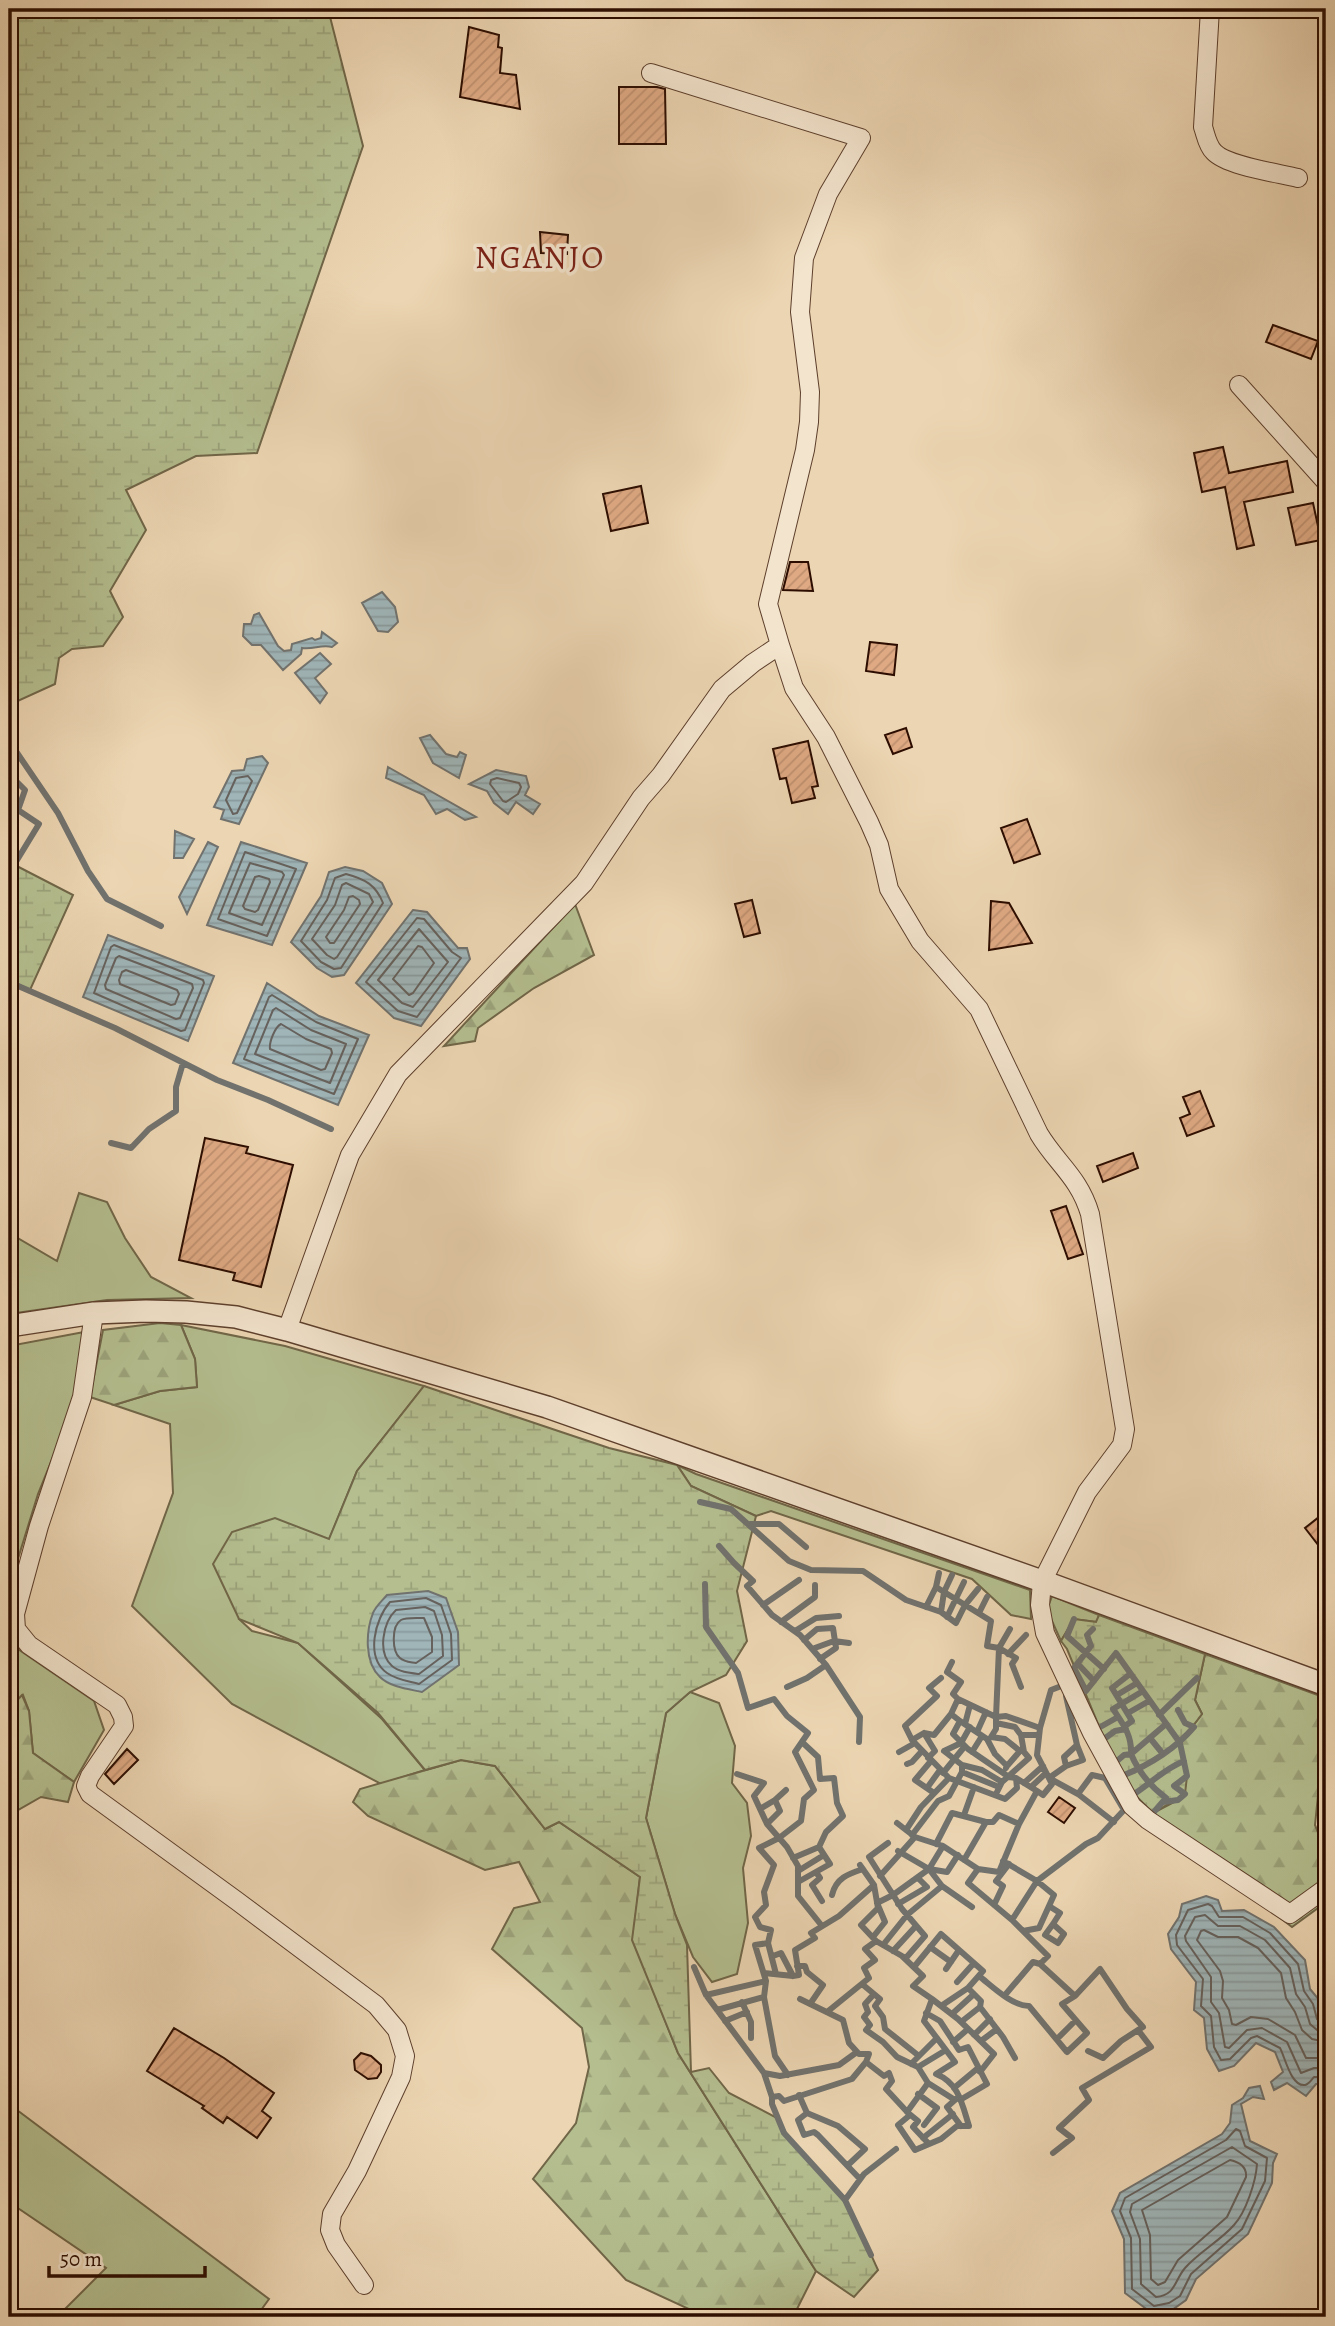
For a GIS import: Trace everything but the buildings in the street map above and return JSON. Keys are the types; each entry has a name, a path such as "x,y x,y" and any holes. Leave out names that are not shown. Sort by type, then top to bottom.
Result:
{"street":[{"path":"1210,9 1203,127 1208,143 1215,154 1231,161 1298,178"},
{"path":"651,73 861,138 828,194 804,258 800,312 810,392 809,422 805,450 768,604 794,688 826,737 869,822 879,845 889,889 920,941 979,1009 1039,1134 1046,1146 1072,1174 1085,1197 1090,1214 1125,1439 1087,1492 1042,1582 1040,1605 1045,1633 1092,1733 1132,1806 1148,1820 1290,1914 1326,1888"},
{"path":"1239,384 1326,482"},
{"path":"287,1330 351,1155 398,1074 584,883 641,798 661,775 722,689 752,663 780,645"},
{"path":"9,1326 94,1313 186,1312 236,1317 287,1330 547,1407 1326,1685"},
{"path":"94,1313 82,1397 39,1526 15,1614 16,1629 29,1644 117,1705 123,1717 124,1726 90,1776 86,1786 90,1794 376,2005 397,2030 405,2056 401,2077 357,2171 332,2214 330,2230 336,2245 364,2285"}],"green space":[{"path":"9,9 328,9 363,146 257,453 196,456 126,490 146,530 110,591 123,617 103,646 72,649 59,658 55,684 9,705"},
{"path":"9,862 73,895 30,990 9,980"},
{"path":"575,904 594,955 534,988 478,1028 475,1041 444,1046"},
{"path":"79,1193 107,1202 125,1238 151,1277 191,1298 107,1300 9,1314 9,1233 57,1261"},
{"path":"160,1323 181,1325 195,1359 197,1387 160,1391 114,1405 90,1397 103,1330"},
{"path":"181,1325 285,1346 424,1386 357,1471 329,1540 239,1619 252,1631 298,1643 382,1719 425,1770 381,1784 232,1704 132,1606 173,1493 170,1424 114,1405 160,1391 197,1387 195,1359"},
{"path":"84,1332 74,1405 38,1494 12,1578 9,1577 9,1499 17,1467 9,1457 9,1346"},
{"path":"424,1386 609,1448 677,1465 691,1486 756,1516 737,1591 747,1641 726,1675 690,1692 666,1713 646,1818 687,1945 691,2072 709,2068 729,2093 779,2119 792,2142 845,2200 878,2270 854,2297 816,2271 678,2053 632,1940 640,1877 559,1822 545,1829 495,1766 461,1760 425,1770 378,1713 298,1643 239,1619 213,1564 232,1532 275,1518 329,1539 357,1471"},
{"path":"677,1465 696,1474 1030,1590 1031,1619 1011,1615 972,1579 771,1511 756,1516 691,1486"},
{"path":"1052,1596 1099,1615 1097,1622 1074,1619 1061,1641 1047,1610"},
{"path":"1099,1615 1205,1654 1195,1700 1202,1714 1180,1743 1187,1776 1185,1794 1153,1813 1134,1794 1108,1748 1067,1649 1061,1641 1074,1619 1096,1622"},
{"path":"9,1643 94,1701 104,1730 74,1782 33,1753 29,1711 23,1695 9,1709"},
{"path":"1205,1654 1326,1698 1326,1772 1320,1776 1315,1825 1326,1852 1326,1895 1318,1908 1292,1927 1153,1813 1178,1800 1187,1776 1180,1743 1202,1714 1195,1700"},
{"path":"690,1692 719,1703 735,1746 732,1783 747,1803 751,1836 743,1868 748,1923 737,1974 712,1982 693,1957 675,1914 646,1818 666,1713"},
{"path":"22,1695 29,1711 33,1753 74,1782 68,1802 41,1797 11,1814 9,1709"},
{"path":"461,1760 495,1766 545,1829 559,1822 640,1877 633,1940 678,2053 816,2271 793,2317 706,2317 626,2280 533,2179 576,2123 589,2067 582,2028 492,1949 514,1908 540,1902 519,1862 485,1870 368,1816 353,1802 360,1789"},
{"path":"9,2104 269,2299 256,2317 57,2317 106,2268 9,2202"}],"water":[{"path":"382,592 395,607 398,622 388,632 378,631 362,603"},
{"path":"259,613 278,646 284,651 291,650 292,644 321,638 322,632 337,643 332,647 302,648 301,654 283,670 261,645 252,645 243,636 244,624 251,624 254,615"},
{"path":"320,653 331,664 315,678 327,693 320,703 295,673"},
{"path":"430,735 446,754 457,757 460,752 466,755 459,778 433,763 420,738"},
{"path":"262,756 268,763 239,824 221,819 224,810 214,807 232,771 244,770 247,759"},
{"path":"388,767 476,817 465,820 447,809 436,814 424,795 386,778"},
{"path":"496,770 526,776 529,787 525,795 540,804 533,814 516,802 508,814 494,803 487,791 469,784"},
{"path":"175,831 194,839 183,858 174,858"},
{"path":"208,842 218,847 187,914 179,897"},
{"path":"241,842 307,863 272,945 207,925"},
{"path":"345,867 363,871 382,883 392,904 344,975 332,977 317,968 291,942 321,896 329,872"},
{"path":"413,910 427,912 458,948 467,948 470,959 421,1026 394,1018 356,983"},
{"path":"108,935 214,976 188,1041 83,997"},
{"path":"267,983 319,1016 369,1035 338,1105 233,1063"},
{"path":"428,1591 446,1598 458,1632 459,1665 422,1692 405,1689 380,1677 371,1663 368,1637 373,1613 387,1595"},
{"path":"1206,1896 1218,1900 1222,1911 1244,1910 1274,1927 1305,1960 1310,1989 1320,2001 1326,2022 1326,2084 1316,2084 1306,2096 1287,2083 1274,2090 1271,2082 1283,2072 1275,2052 1256,2043 1234,2066 1219,2071 1207,2049 1204,2018 1194,2010 1196,1982 1171,1949 1168,1934 1179,1917 1182,1904"},
{"path":"1260,2086 1264,2099 1253,2097 1241,2104 1250,2141 1277,2154 1273,2163 1272,2183 1248,2234 1196,2279 1186,2300 1172,2310 1153,2314 1125,2293 1124,2239 1112,2211 1120,2193 1222,2134 1230,2123 1232,2105 1243,2098 1249,2088"}],"waterway":[{"path":"9,741 58,813 88,871 107,899 161,926"},
{"path":"9,774 25,790 18,810 39,824 14,865"},
{"path":"9,982 115,1028 217,1080 331,1129"},
{"path":"111,1143 131,1148 149,1129 176,1111 176,1087 183,1063"},
{"path":"700,1502 731,1509 789,1561 811,1570 863,1571 906,1600 941,1612 956,1623 965,1605 978,1589"},
{"path":"750,1524 779,1524 806,1547"},
{"path":"719,1546 753,1581 747,1586 772,1615 800,1635 826,1665 787,1687"},
{"path":"939,1573 936,1587 991,1621 987,1646 999,1648 1016,1658 1012,1664 1021,1687"},
{"path":"941,1612 944,1592 952,1575"},
{"path":"763,1605 799,1580"},
{"path":"947,1617 964,1582"},
{"path":"705,1584 706,1627 738,1673 748,1708 774,1699 787,1716 808,1733 795,1752 814,1790 804,1799 801,1821 779,1838 759,1848 774,1865 764,1892 766,1905 755,1917 760,1927 771,1930 768,1943 755,1945 766,1981 764,1997 775,2056 788,2075"},
{"path":"781,1622 815,1597 815,1585"},
{"path":"926,1607 936,1587"},
{"path":"979,1613 987,1597"},
{"path":"795,1631 816,1618 839,1616"},
{"path":"1074,1619 1067,1636 1104,1669"},
{"path":"804,1640 817,1629 833,1628 836,1648 820,1659"},
{"path":"1010,1629 999,1648 996,1717 1006,1716 1040,1728"},
{"path":"1093,1629 1087,1635 1091,1646 1074,1668 1086,1691 1116,1653 1180,1743 1187,1776 1174,1786 1185,1794 1178,1800 1163,1802"},
{"path":"1008,1654 1026,1635"},
{"path":"812,1649 834,1641 849,1643"},
{"path":"949,1778 912,1740 924,1733 934,1735 951,1714 958,1699 953,1694 961,1682 947,1672 952,1662"},
{"path":"1078,1664 1094,1681"},
{"path":"826,1665 860,1717 859,1742"},
{"path":"1125,1726 1132,1721 1112,1688 1130,1674"},
{"path":"912,1740 905,1726 937,1696 929,1688 941,1678"},
{"path":"1159,1715 1197,1678"},
{"path":"1117,1695 1137,1683"},
{"path":"897,1823 915,1837 943,1846 978,1869 999,1872 1019,1824 1037,1791 1043,1795 1052,1784 1037,1755 1040,1728 1051,1690 1064,1685"},
{"path":"1131,1754 1128,1735 1113,1709 1143,1691"},
{"path":"1066,1696 1083,1760 1066,1766"},
{"path":"958,1699 996,1717 996,1729 991,1737 1005,1739 1020,1751 1007,1766"},
{"path":"1128,1713 1149,1701"},
{"path":"965,1724 970,1705"},
{"path":"1122,1776 1161,1756 1194,1727 1185,1723 1178,1710"},
{"path":"977,1732 986,1712"},
{"path":"951,1714 960,1721 953,1734 968,1749 1009,1777 1016,1778"},
{"path":"1102,1726 1118,1717"},
{"path":"960,1721 987,1739 1006,1768"},
{"path":"996,1723 1015,1727 1021,1735"},
{"path":"1131,1754 1166,1724"},
{"path":"912,1835 938,1801 949,1796 962,1772 962,1765 944,1751 961,1743 970,1727"},
{"path":"1104,1739 1115,1731 1126,1729"},
{"path":"924,1733 935,1751 928,1758"},
{"path":"996,1794 1002,1782 1029,1758 1024,1752 1021,1735 1039,1735"},
{"path":"972,1752 982,1736"},
{"path":"1150,1738 1163,1754"},
{"path":"798,1882 830,1864 819,1847 826,1832 843,1816 837,1803 834,1778 820,1779 818,1757 803,1743"},
{"path":"899,1752 915,1743"},
{"path":"1077,1745 1064,1757 1066,1766 1049,1778 1078,1794 1114,1822"},
{"path":"943,1773 965,1746"},
{"path":"907,1764 922,1751"},
{"path":"1117,1761 1124,1755 1131,1754 1146,1779 1166,1798 1153,1813"},
{"path":"931,1761 915,1780 934,1793"},
{"path":"1134,1794 1184,1761"},
{"path":"962,1765 982,1770 1002,1782"},
{"path":"1024,1783 1043,1766"},
{"path":"927,1788 940,1770"},
{"path":"962,1772 999,1787"},
{"path":"1031,1787 1046,1773"},
{"path":"737,1774 764,1783 754,1796 767,1824 787,1847 798,1866 798,1896 822,1926"},
{"path":"1012,1920 1037,1881 1098,1838 1124,1810 1105,1778 1092,1775 1078,1794"},
{"path":"906,1830 921,1807 949,1778 1005,1799 1017,1788 1016,1778 1037,1791"},
{"path":"964,1815 974,1787"},
{"path":"760,1809 786,1790"},
{"path":"767,1824 780,1811 775,1800"},
{"path":"936,1844 952,1813 986,1822"},
{"path":"964,1860 986,1822 993,1822 999,1815 1019,1824"},
{"path":"880,1876 915,1837"},
{"path":"888,1843 869,1857 902,1909 925,1936 905,1959"},
{"path":"873,1937 885,1922 877,1903 929,1869 943,1846"},
{"path":"793,1858 819,1847"},
{"path":"898,1851 929,1869 942,1886 972,1907"},
{"path":"798,1871 824,1855"},
{"path":"929,1869 947,1872 958,1855"},
{"path":"1003,1861 1037,1881 1054,1895 1039,1928 1023,1931"},
{"path":"994,1905 1003,1886 996,1881 1009,1864"},
{"path":"800,1999 843,2020 849,2043 859,2054 869,2054 866,2062 884,2076 889,2073 892,2081 886,2089 910,2115 898,2125 915,2150 941,2139 957,2126 969,2126 955,2089 936,2074 955,2062 924,2021 932,1999 913,1986 923,1976 902,1956 876,1941 861,1925 878,1908 874,1885 860,1865"},
{"path":"832,1895 840,1881 863,1869"},
{"path":"978,1869 968,1883 1012,1920 1048,1956 1040,1964 1075,1996 1062,2004 1087,2033 1067,2052 1029,2006 1009,1999 979,1976"},
{"path":"816,1872 820,1878 812,1885 822,1901"},
{"path":"898,1904 927,1887 918,1878"},
{"path":"764,1973 799,1975 795,1950 815,1938 811,1933 839,1916 874,1885"},
{"path":"883,1945 907,1915 942,1886"},
{"path":"1049,1906 1060,1913 1053,1924 1064,1934 1058,1943 1045,1935 1053,1924"},
{"path":"893,1951 916,1926"},
{"path":"914,1967 941,1934 983,1971 968,1988 941,2006"},
{"path":"827,2012 869,1978 864,1968 875,1960 865,1949 876,1941"},
{"path":"768,1943 776,1974"},
{"path":"930,1947 951,1962"},
{"path":"946,1969 959,1950"},
{"path":"773,1956 781,1953 793,1976"},
{"path":"1005,1995 1033,1962 1040,1964"},
{"path":"957,1982 974,1963"},
{"path":"797,1966 805,1966 807,1972 823,1985 810,2004"},
{"path":"694,1967 706,1995 764,2073 772,2104 784,2133 845,2200 871,2255"},
{"path":"1053,2153 1072,2138 1059,2128 1089,2100 1082,2088 1151,2047 1138,2030 1143,2027 1127,2009 1100,1969 1075,1996"},
{"path":"706,1995 766,1981"},
{"path":"862,1984 874,1994 865,2004 868,2012 864,2017 870,2025 866,2030 883,2042 897,2057 918,2067 928,2083 955,2100"},
{"path":"968,1988 981,2001 980,2007 1015,2058"},
{"path":"874,1994 880,1999 875,2006 883,2017 885,2029 919,2056"},
{"path":"952,2014 974,1994"},
{"path":"717,2010 764,1997"},
{"path":"932,1999 958,2019 994,2054 980,2072"},
{"path":"742,2002 751,2022 751,2038"},
{"path":"961,2022 980,2007"},
{"path":"725,2021 747,2012"},
{"path":"926,2013 940,2021 959,2050 968,2047 987,2084 960,2100"},
{"path":"974,2035 990,2019"},
{"path":"1057,2039 1076,2020"},
{"path":"953,2042 968,2029"},
{"path":"981,2041 997,2029"},
{"path":"1088,2051 1103,2058 1138,2030"},
{"path":"911,2064 937,2038"},
{"path":"918,2067 946,2050"},
{"path":"764,2073 780,2076 839,2065 857,2052"},
{"path":"772,2097 779,2096 784,2101 852,2079 866,2062"},
{"path":"954,2088 978,2068"},
{"path":"928,2083 907,2112 918,2121 913,2127 929,2144"},
{"path":"918,2094 937,2108 924,2125"},
{"path":"799,2095 807,2113 798,2120 804,2135 814,2132 818,2135 860,2179"},
{"path":"956,2099 947,2107 961,2126"},
{"path":"807,2113 838,2126 865,2149 848,2165"},
{"path":"923,2138 953,2114"},
{"path":"845,2200 864,2174 896,2149"}],"district":[{"name":"NGANJO","path":"540,257"}]}
